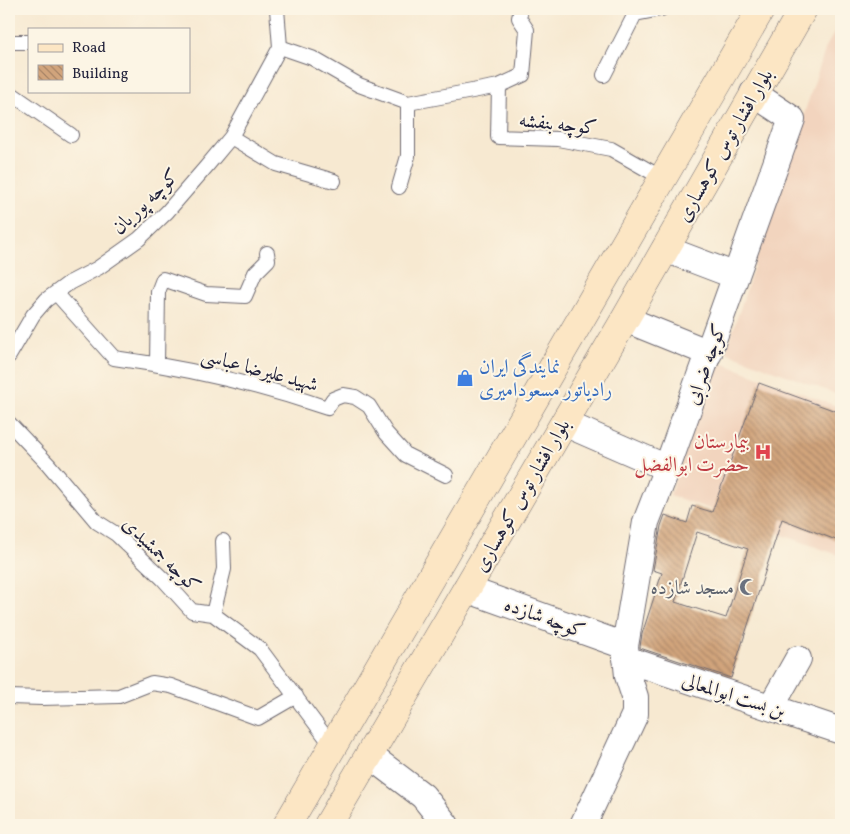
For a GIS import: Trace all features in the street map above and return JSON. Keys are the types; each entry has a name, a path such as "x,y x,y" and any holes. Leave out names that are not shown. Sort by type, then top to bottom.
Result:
{"main road":[{"name":"بلوار افشار توس کوهساری","path":"287,825 761,9"},
{"name":"بلوار افشار توس کوهساری","path":"328,825 625,319 753,93 803,9"}],"street":[{"name":"کوچه ضرابی","path":"583,825 635,714 635,697 628,676 625,653 646,522 709,353 792,119 753,93"},
{"path":"664,249 736,276"},
{"path":"625,319 709,353"},
{"path":"564,423 667,468"},
{"name":"کوچه شازده","path":"466,589 625,653"},
{"name":"بن بست ابوالمعالی","path":"625,653 841,731"},
{"path":"771,707 798,659"},
{"path":"369,755 423,796 446,825"}],"lane":[{"path":"277,9 280,47 312,58 359,85 408,103 499,86"},
{"name":"کوچه بنفشه","path":"522,9 519,18 528,30 523,74 499,86 498,137 558,139 611,149 662,178"},
{"path":"604,74 635,14 661,9"},
{"path":"9,42 28,42"},
{"name":"کوچه پوریان","path":"9,356 33,315 46,300 69,283 98,268 139,239 167,212 231,137 280,47"},
{"path":"9,92 71,135"},
{"path":"399,187 408,156 408,103"},
{"path":"231,137 276,164 334,182"},
{"path":"157,364 158,292 163,280 206,294 245,296 255,273 268,260 267,253"},
{"name":"شهید علیرضا عباسی","path":"56,293 114,358 212,375 281,392 327,408 333,399 343,395 355,397 369,406 386,433 406,455 446,475"},
{"name":"کوچه جمشیدی","path":"9,423 48,464 97,522 116,534 163,579 192,611 213,614 260,649 334,747"},
{"path":"213,614 224,569 223,541"},
{"path":"9,697 119,696 152,683 170,686 258,718 296,696"}],"shaded area":[{"path":"841,20 841,396 726,352 826,47"},
{"name":"بیمارستان حضرت ابوالفضل","path":"716,361 841,408 841,556 670,495"}],"building":[{"path":"759,383 841,413 841,542 782,519 731,678 640,648 642,634 662,573 653,570 661,526 665,515 687,523 692,506 712,512","holes":["697,532 748,549 726,618 675,602"]}],"place":[{"name":"نمایندگی ایران رادیاتور مسعودامیری","path":"465,378"},
{"name":"بیمارستان حضرت ابوالفضل","path":"763,452"},
{"name":"مسجد شازده","path":"748,587"}]}
